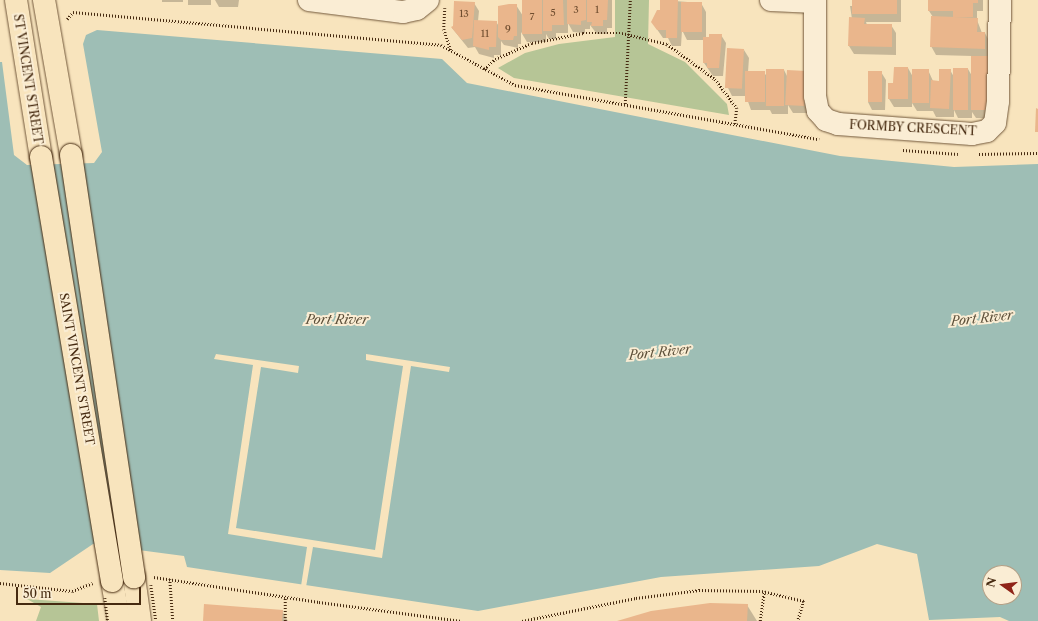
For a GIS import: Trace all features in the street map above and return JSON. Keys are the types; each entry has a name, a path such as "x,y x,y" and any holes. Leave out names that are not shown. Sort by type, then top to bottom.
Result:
{"main road":[{"name":"ST VINCENT STREET","path":"16,0 41,157"},
{"name":"SAINT VINCENT STREET","path":"44,0 140,577 140,621"},
{"name":"SAINT VINCENT STREET","path":"41,157 105,581 119,621"}],"street":[{"path":"309,0 404,12 417,9 428,0"},
{"path":"771,0 815,1"},
{"name":"FORMBY CRESCENT","path":"815,1 815,96 818,111 826,120 838,124 972,134 987,131 995,124 998,101 1000,0"}],"path":[{"path":"445,0 444,28 451,50"},
{"path":"625,104 630,0"},
{"path":"73,12 441,45 515,85 827,140"},
{"path":"484,69 495,59 532,43 583,33 628,34 667,44 715,79 737,108 735,124"},
{"path":"901,150 960,154"},
{"path":"975,154 1038,153"},
{"path":"140,577 170,579 286,597 462,621"},
{"path":"170,579 174,621"},
{"path":"0,583 72,590 105,581"},
{"path":"522,621 636,598 699,590 764,591 804,601 798,621"},
{"path":"760,621 764,591"},
{"path":"285,621 286,597"},
{"path":"545,617 546,621"}],"green space":[{"path":"615,0 649,0 648,44 685,62 727,104 729,115 514,78 498,68 525,53 559,44 615,37"},
{"path":"27,599 97,604 99,621 36,621 41,607"}],"water":[{"name":"Port River","path":"97,30 442,59 467,83 840,156 954,167 1038,164 1038,621 1009,621 1000,617 929,620 917,554 877,544 819,566 661,577 478,611 187,567 184,556 93,544 50,573 0,570 0,62 2,62 14,155 27,165 94,163 102,152 83,44 86,35"}],"pier":[{"path":"216,354 299,366 298,373 261,367 236,528 375,550 403,366 366,360 366,354 450,367 449,372 411,366 382,558 313,547 306,587 301,586 307,547 228,534 253,365 214,359"}],"building":[{"path":"522,0 542,0 542,34 522,34"},
{"path":"543,0 563,0 564,25 552,25 552,31 543,31"},
{"path":"567,0 586,0 586,20 581,21 581,25 567,24"},
{"path":"587,0 608,0 607,20 603,20 603,26 591,26 592,22 587,22"},
{"path":"660,0 678,0 677,38 666,38 666,30 657,30 651,22 657,10 660,10"},
{"path":"852,0 897,0 897,14 852,14"},
{"path":"928,0 978,0 978,3 973,3 973,17 953,17 953,11 928,11"},
{"path":"454,1 475,2 472,38 462,40 451,27 453,26"},
{"path":"681,2 702,2 702,32 681,32"},
{"path":"517,4 517,36 514,36 513,40 501,40 498,37 498,6"},
{"path":"931,16 978,18 977,32 985,32 985,49 930,47"},
{"path":"849,17 865,18 864,24 892,24 892,47 848,46"},
{"path":"474,20 497,21 496,47 489,47 489,50 473,46"},
{"path":"709,34 722,34 719,68 707,68 707,63 703,63 703,37 709,37"},
{"path":"727,48 744,49 742,89 725,88"},
{"path":"971,56 989,56 989,110 971,110"},
{"path":"894,67 908,67 908,99 888,99 888,83 893,83"},
{"path":"953,68 968,68 968,110 953,110"},
{"path":"766,69 784,69 784,106 766,106"},
{"path":"912,69 929,69 929,103 912,103"},
{"path":"939,69 951,69 949,109 930,108 931,80 939,81"},
{"path":"787,70 806,71 804,106 785,105"},
{"path":"745,71 765,71 765,102 745,102"},
{"path":"868,71 882,71 882,102 868,102"},
{"path":"1036,108 1038,109 1038,132 1035,132"},
{"path":"710,603 748,604 747,621 617,621 651,611"},
{"path":"204,604 283,610 282,621 203,621"}]}
